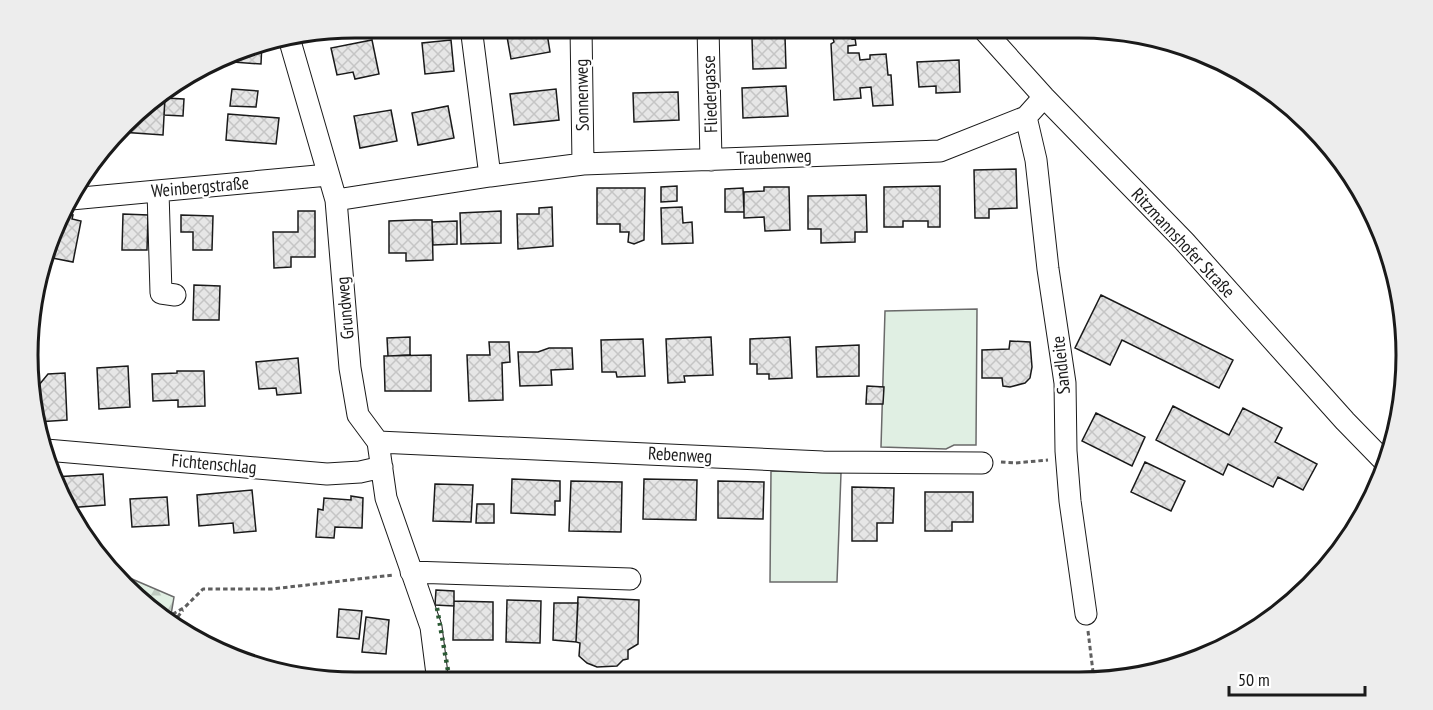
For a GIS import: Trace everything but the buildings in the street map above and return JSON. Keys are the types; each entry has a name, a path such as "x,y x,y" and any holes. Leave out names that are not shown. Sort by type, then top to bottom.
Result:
{"street":[{"path":"472,38 490,176"},
{"name":"Sonnenweg","path":"581,38 583,164"},
{"name":"Fliedergasse","path":"708,38 711,160"},
{"name":"Ritzmannshofer Straße","path":"991,38 1044,97 1184,241 1379,456"},
{"name":"Grundweg","path":"291,44 336,200 350,368 358,415 378,442 386,498 430,627 437,672"},
{"name":"Traubenweg","path":"336,200 583,164 940,151 1026,117 1044,97"},
{"name":"Sandleite","path":"1026,117 1036,160 1048,269 1064,375 1070,501 1086,614"},
{"name":"Weinbergstraße","path":"79,198 328,175"},
{"path":"159,191 161,293 175,295"},
{"name":"Rebenweg","path":"378,442 824,462 982,463"},
{"name":"Fichtenschlag","path":"52,451 327,474 360,472 382,467"},
{"path":"411,572 630,579"}],"path":[{"path":"982,463 992,461 1016,464 1048,460 1066,451"},
{"path":"177,618 203,589 272,589 371,579 411,572"},
{"path":"172,614 185,607"},
{"path":"1086,614 1093,672"}],"green space":[{"path":"977,309 976,445 954,445 946,449 881,447 885,311"},
{"path":"771,471 841,473 837,582 770,582"},
{"path":"127,577 174,597 171,614"}],"hedge":[{"path":"437,608 448,672"}]}
